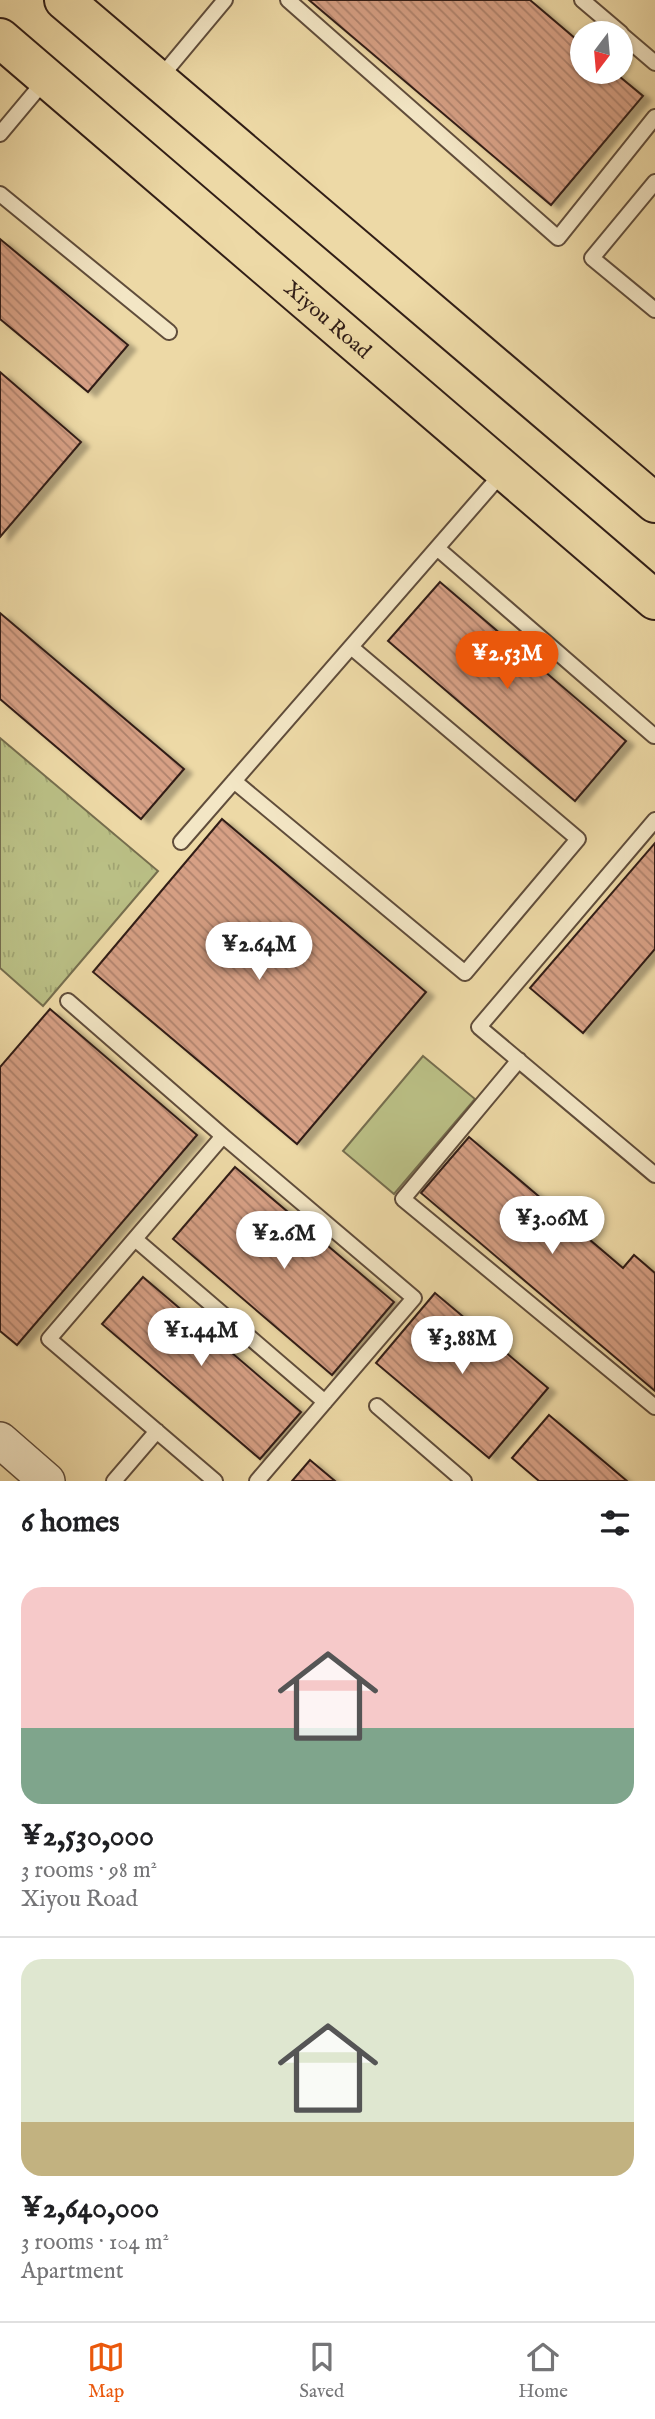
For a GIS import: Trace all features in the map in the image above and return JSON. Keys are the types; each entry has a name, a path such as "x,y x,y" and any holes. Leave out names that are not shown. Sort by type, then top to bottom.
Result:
{"main road":[{"path":"64,0 655,503"},
{"name":"Xiyou Road","path":"0,38 655,600"}],"street":[{"path":"0,1440 47,1481"}],"lane":[{"path":"158,80 225,0"},
{"path":"288,0 558,238 655,117"},
{"path":"582,0 606,21"},
{"path":"634,45 655,63"},
{"path":"0,134 47,78"},
{"path":"655,182 592,258 655,310"},
{"path":"0,194 169,332"},
{"path":"181,842 505,470"},
{"path":"437,548 654,736"},
{"path":"234,781 465,973 578,839 351,647"},
{"path":"655,820 479,1027 655,1175"},
{"path":"68,1001 414,1298 257,1481"},
{"path":"519,1060 403,1199 655,1407"},
{"path":"215,1481 49,1339 223,1136"},
{"path":"135,1239 324,1402"},
{"path":"377,1406 464,1481"},
{"path":"114,1481 157,1431"}],"green space":[{"path":"0,738 158,871 43,1006 0,968"},
{"path":"423,1056 475,1099 394,1194 343,1151"}],"building":[{"path":"309,0 530,0 570,34 570,84 628,84 643,96 551,205"},
{"path":"0,239 128,345 88,392 0,319"},
{"path":"0,372 81,442 0,537"},
{"path":"440,582 626,741 575,801 388,641"},
{"path":"0,613 184,769 141,819 0,699"},
{"path":"222,819 426,992 297,1144 93,972"},
{"path":"655,843 655,949 583,1033 530,988"},
{"path":"50,1009 197,1135 17,1345 0,1331 0,1067"},
{"path":"469,1137 623,1268 634,1255 655,1273 655,1391 421,1193"},
{"path":"235,1167 394,1302 332,1375 173,1239"},
{"path":"143,1277 301,1412 260,1459 102,1324"},
{"path":"435,1293 548,1388 489,1458 376,1363"},
{"path":"549,1415 627,1481 539,1481 512,1458"},
{"path":"310,1460 335,1481 292,1481"}]}
